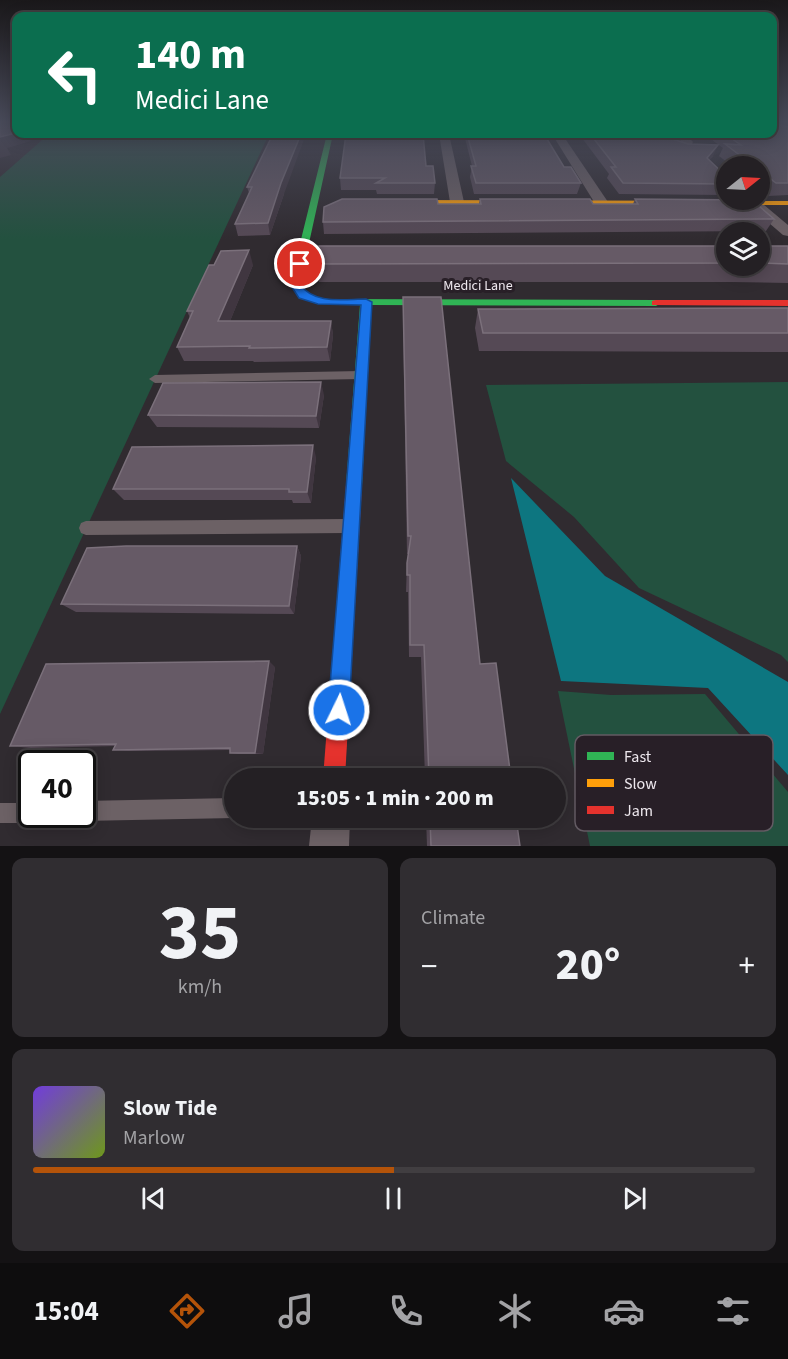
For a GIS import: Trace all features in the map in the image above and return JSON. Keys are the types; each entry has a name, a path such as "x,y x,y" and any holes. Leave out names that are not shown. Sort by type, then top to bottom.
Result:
{"street":[{"name":"Medici Lane","path":"326,160 320,202 295,284 297,290 311,300 322,302 788,303"},
{"path":"449,160 457,202"},
{"path":"574,160 601,202"},
{"path":"385,202 716,202"},
{"path":"770,202 788,203"},
{"path":"762,210 788,232"},
{"path":"335,768 366,302"},
{"path":"329,846 330,828"}],"lane":[{"path":"155,379 361,375"},
{"path":"86,528 351,526"},
{"path":"96,811 224,808"},
{"path":"0,813 18,813"}],"green space":[{"path":"19,160 257,160 0,714 0,177"},
{"path":"788,382 788,662 781,655 639,588 574,517 506,461 486,385"},
{"path":"558,691 611,695 705,694 740,735 575,735 575,773"},
{"path":"773,774 788,792 788,846 590,846 587,831 773,831"}],"water":[{"path":"511,478 605,576 788,682 788,775 773,759 773,735 751,735 708,688 561,681"}],"building":[{"path":"260,160 290,160 268,223 235,224 252,187 247,187"},
{"path":"342,160 425,160 426,166 433,166 435,183 376,183 385,178 340,178"},
{"path":"474,160 560,160 564,167 571,167 581,183 476,183 471,166 476,166"},
{"path":"611,160 710,160 716,167 716,184 623,183 611,167 616,167"},
{"path":"770,160 788,160 788,183 776,183 770,178"},
{"path":"342,199 437,199 438,204 481,204 480,199 590,199 593,204 638,204 635,199 716,200 716,210 764,210 774,219 323,222 324,207"},
{"path":"319,246 716,246 716,263 316,264"},
{"path":"770,246 788,246 788,264 770,263"},
{"path":"249,250 218,321 331,321 327,347 177,347 193,311 187,311 209,265 214,265 221,251"},
{"path":"403,297 441,297 480,664 496,663 510,768 429,768 424,645 410,645 410,575 407,575 407,563 411,536 408,536"},
{"path":"788,308 788,333 483,333 478,309"},
{"path":"321,382 316,416 148,415 163,383"},
{"path":"313,445 307,492 289,492 289,489 113,489 132,447"},
{"path":"297,546 289,606 61,604 87,548"},
{"path":"269,661 255,753 230,753 230,748 113,750 116,744 10,746 46,664"},
{"path":"430,828 517,828 520,846 431,846"}],"traffic: fast":[{"path":"324,160 295,284 306,297 322,302 656,303"},
{"path":"354,485 366,302"}],"traffic: slow":[{"path":"396,202 788,203"}],"traffic: jam":[{"path":"656,303 788,303"},
{"path":"335,768 354,485"}],"route":[{"path":"300,264 295,284 303,296 322,302 366,302 339,710"}]}
